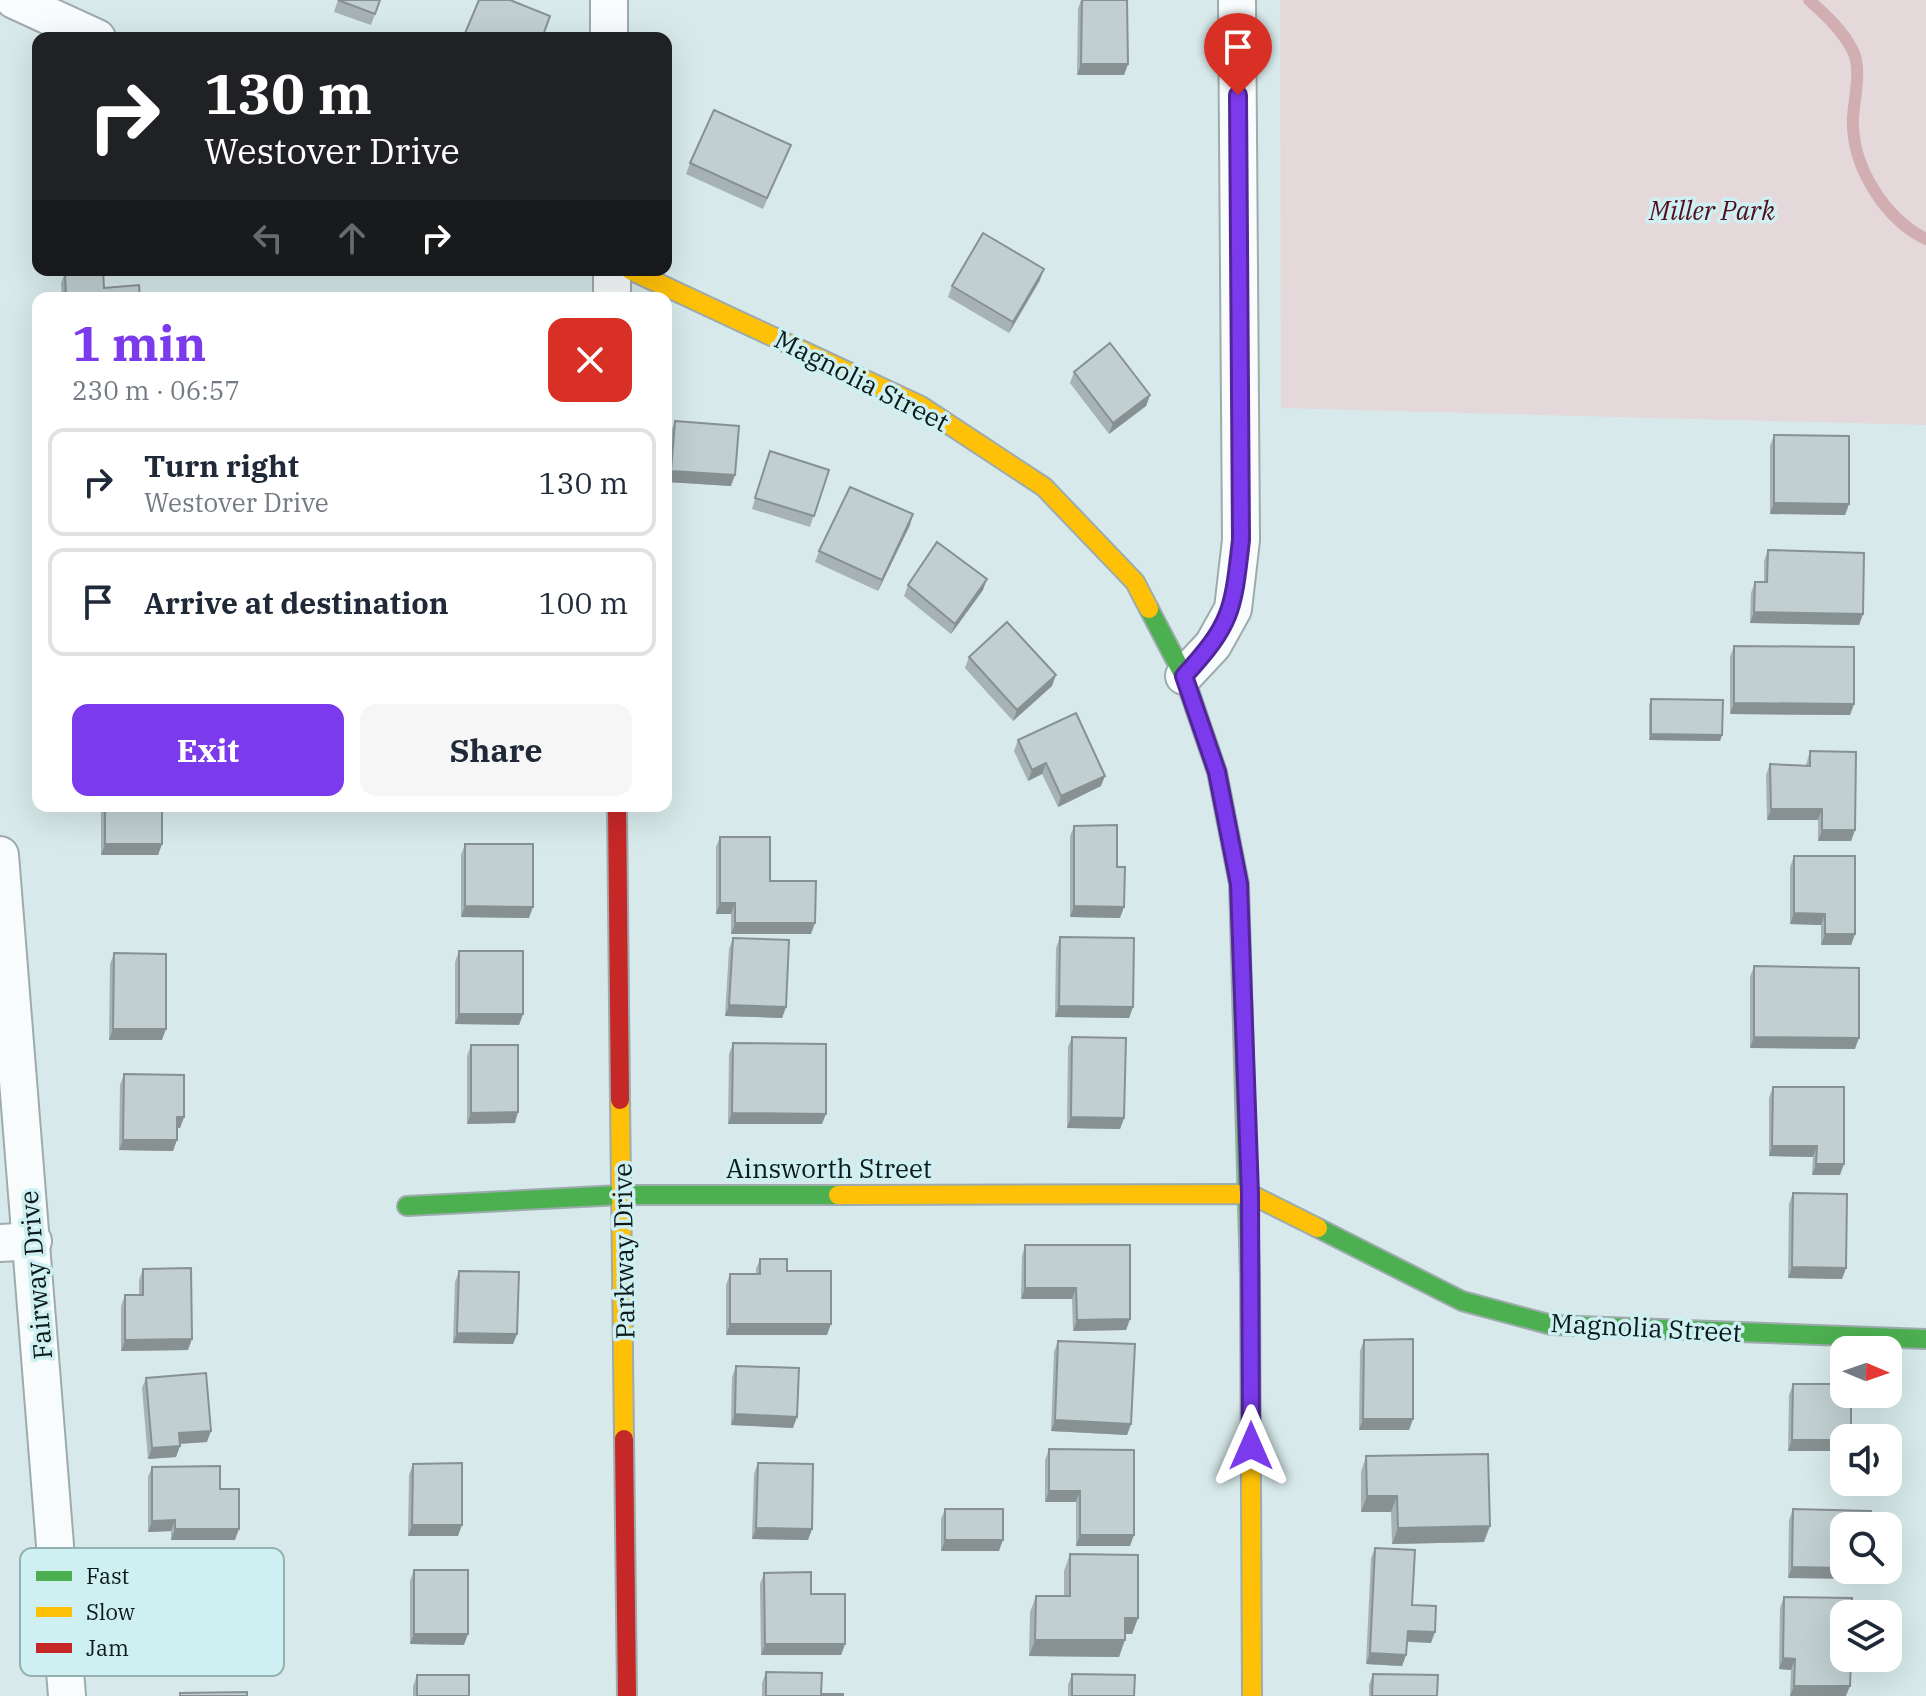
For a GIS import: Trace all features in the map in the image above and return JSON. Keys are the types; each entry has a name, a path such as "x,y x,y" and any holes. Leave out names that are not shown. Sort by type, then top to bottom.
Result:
{"street":[{"path":"14,0 84,32"},
{"path":"609,0 609,32"},
{"path":"1184,676 1213,645 1233,609 1241,540 1237,0"},
{"name":"Magnolia Street","path":"643,276 773,334 921,406 1044,487 1135,582 1184,676 1217,772 1239,884 1250,1194 1252,1696"},
{"name":"Parkway Drive","path":"617,812 627,1696"},
{"name":"Fairway Drive","path":"0,855 16,1242 50,1548"},
{"name":"Magnolia Street","path":"1250,1194 1462,1301 1552,1325 1926,1339"},
{"name":"Ainsworth Street","path":"407,1206 621,1195 1250,1194"},
{"name":"Fairway Drive","path":"65,1676 67,1696"}],"green space":[{"name":"Miller Park","path":"1280,0 1926,0 1926,425 1281,408"}],"building":[{"path":"338,0 380,0 375,14"},
{"path":"479,0 510,0 550,16 544,32 466,32"},
{"path":"1082,0 1127,0 1128,64 1081,64"},
{"path":"714,110 791,145 767,198 690,163"},
{"path":"983,233 1044,269 1013,322 952,286"},
{"path":"65,276 103,276 104,288 139,285 140,292 66,292"},
{"path":"1110,343 1150,395 1113,423 1074,372"},
{"path":"675,421 739,426 735,475 672,471"},
{"path":"1774,435 1849,436 1849,504 1774,503"},
{"path":"770,451 829,470 814,516 755,498"},
{"path":"850,487 913,514 882,580 819,551"},
{"path":"937,542 987,579 955,624 908,585"},
{"path":"1768,550 1864,553 1863,614 1754,612 1755,582 1767,582"},
{"path":"1007,622 1056,675 1017,710 969,657"},
{"path":"1734,646 1854,647 1854,704 1734,703"},
{"path":"1651,699 1723,700 1722,735 1651,734"},
{"path":"1076,713 1105,776 1061,796 1046,763 1032,770 1018,740"},
{"path":"1810,751 1856,752 1855,830 1822,830 1822,809 1771,809 1770,764 1810,766"},
{"path":"105,812 162,812 162,844 105,844"},
{"path":"1117,825 1117,867 1125,867 1124,907 1074,906 1074,826"},
{"path":"720,837 770,837 770,881 816,881 815,923 735,923 735,903 720,903"},
{"path":"465,844 533,844 533,907 465,906"},
{"path":"1794,856 1855,856 1855,934 1825,934 1825,914 1794,913"},
{"path":"1060,937 1134,938 1133,1007 1059,1006"},
{"path":"733,938 789,940 786,1007 729,1005"},
{"path":"459,951 523,951 523,1014 459,1014"},
{"path":"114,953 166,954 166,1029 113,1029"},
{"path":"1754,966 1859,968 1859,1038 1754,1037"},
{"path":"1072,1037 1126,1038 1124,1118 1071,1117"},
{"path":"733,1043 826,1044 826,1114 732,1113"},
{"path":"471,1045 518,1045 518,1112 471,1113"},
{"path":"124,1074 184,1075 184,1117 177,1117 177,1140 123,1140"},
{"path":"1773,1087 1844,1087 1844,1164 1816,1164 1817,1146 1772,1146"},
{"path":"1793,1193 1847,1194 1846,1268 1792,1267"},
{"path":"1025,1245 1130,1245 1130,1319 1077,1320 1076,1288 1025,1288"},
{"path":"760,1259 787,1259 787,1271 831,1271 831,1324 730,1324 730,1274 760,1274"},
{"path":"191,1268 192,1339 125,1340 125,1295 143,1295 143,1269"},
{"path":"459,1271 519,1272 517,1334 457,1333"},
{"path":"1413,1339 1413,1419 1363,1419 1364,1340"},
{"path":"1058,1341 1135,1344 1131,1424 1055,1420"},
{"path":"736,1366 799,1368 797,1417 735,1414"},
{"path":"206,1373 211,1431 179,1433 180,1446 152,1448 146,1378"},
{"path":"1793,1384 1830,1384 1830,1408 1851,1408 1851,1424 1830,1424 1830,1440 1792,1440"},
{"path":"1049,1449 1134,1450 1134,1535 1080,1535 1080,1491 1049,1491"},
{"path":"1488,1454 1490,1526 1398,1528 1397,1496 1367,1496 1366,1456"},
{"path":"462,1463 462,1525 412,1525 413,1464"},
{"path":"758,1463 813,1464 812,1529 756,1528"},
{"path":"220,1466 220,1489 239,1489 239,1529 175,1529 175,1520 152,1521 152,1467"},
{"path":"945,1509 1003,1509 1003,1540 945,1540"},
{"path":"1793,1509 1871,1511 1830,1512 1830,1568 1792,1567"},
{"path":"1375,1548 1415,1550 1412,1605 1436,1606 1435,1632 1408,1631 1406,1655 1370,1653"},
{"path":"1070,1554 1138,1555 1138,1618 1125,1618 1125,1640 1035,1640 1036,1596 1070,1596"},
{"path":"414,1570 468,1570 468,1634 414,1634"},
{"path":"811,1572 811,1594 845,1594 845,1644 765,1644 764,1573"},
{"path":"1784,1597 1852,1598 1830,1600 1830,1672 1850,1672 1850,1686 1794,1686 1795,1659 1783,1658"},
{"path":"766,1672 822,1673 821,1694 843,1696 766,1696"},
{"path":"1072,1674 1135,1675 1134,1696 1072,1696"},
{"path":"1373,1674 1438,1675 1437,1696 1372,1696"},
{"path":"417,1675 469,1675 469,1696 417,1696"},
{"path":"247,1692 247,1696 180,1696 180,1693"}],"waterway":[{"path":"1809,0 1839,30 1856,59 1854,136 1864,172 1884,205 1911,230 1926,239"}],"traffic: fast":[{"path":"1149,609 1184,676 1217,772 1239,884 1250,1278"},
{"path":"407,1206 621,1195 838,1195"},
{"path":"1318,1228 1462,1301 1552,1325 1926,1339"}],"traffic: slow":[{"path":"643,276 921,406 1044,487 1135,582 1149,609"},
{"path":"620,1100 624,1439"},
{"path":"838,1195 1250,1194 1318,1228"},
{"path":"1250,1278 1252,1696"}],"traffic: jam":[{"path":"617,812 620,1100"},
{"path":"624,1439 627,1696"}],"route":[{"path":"1238,95 1241,540 1233,609 1213,645 1184,676 1217,772 1239,884 1250,1194 1251,1446"}]}
